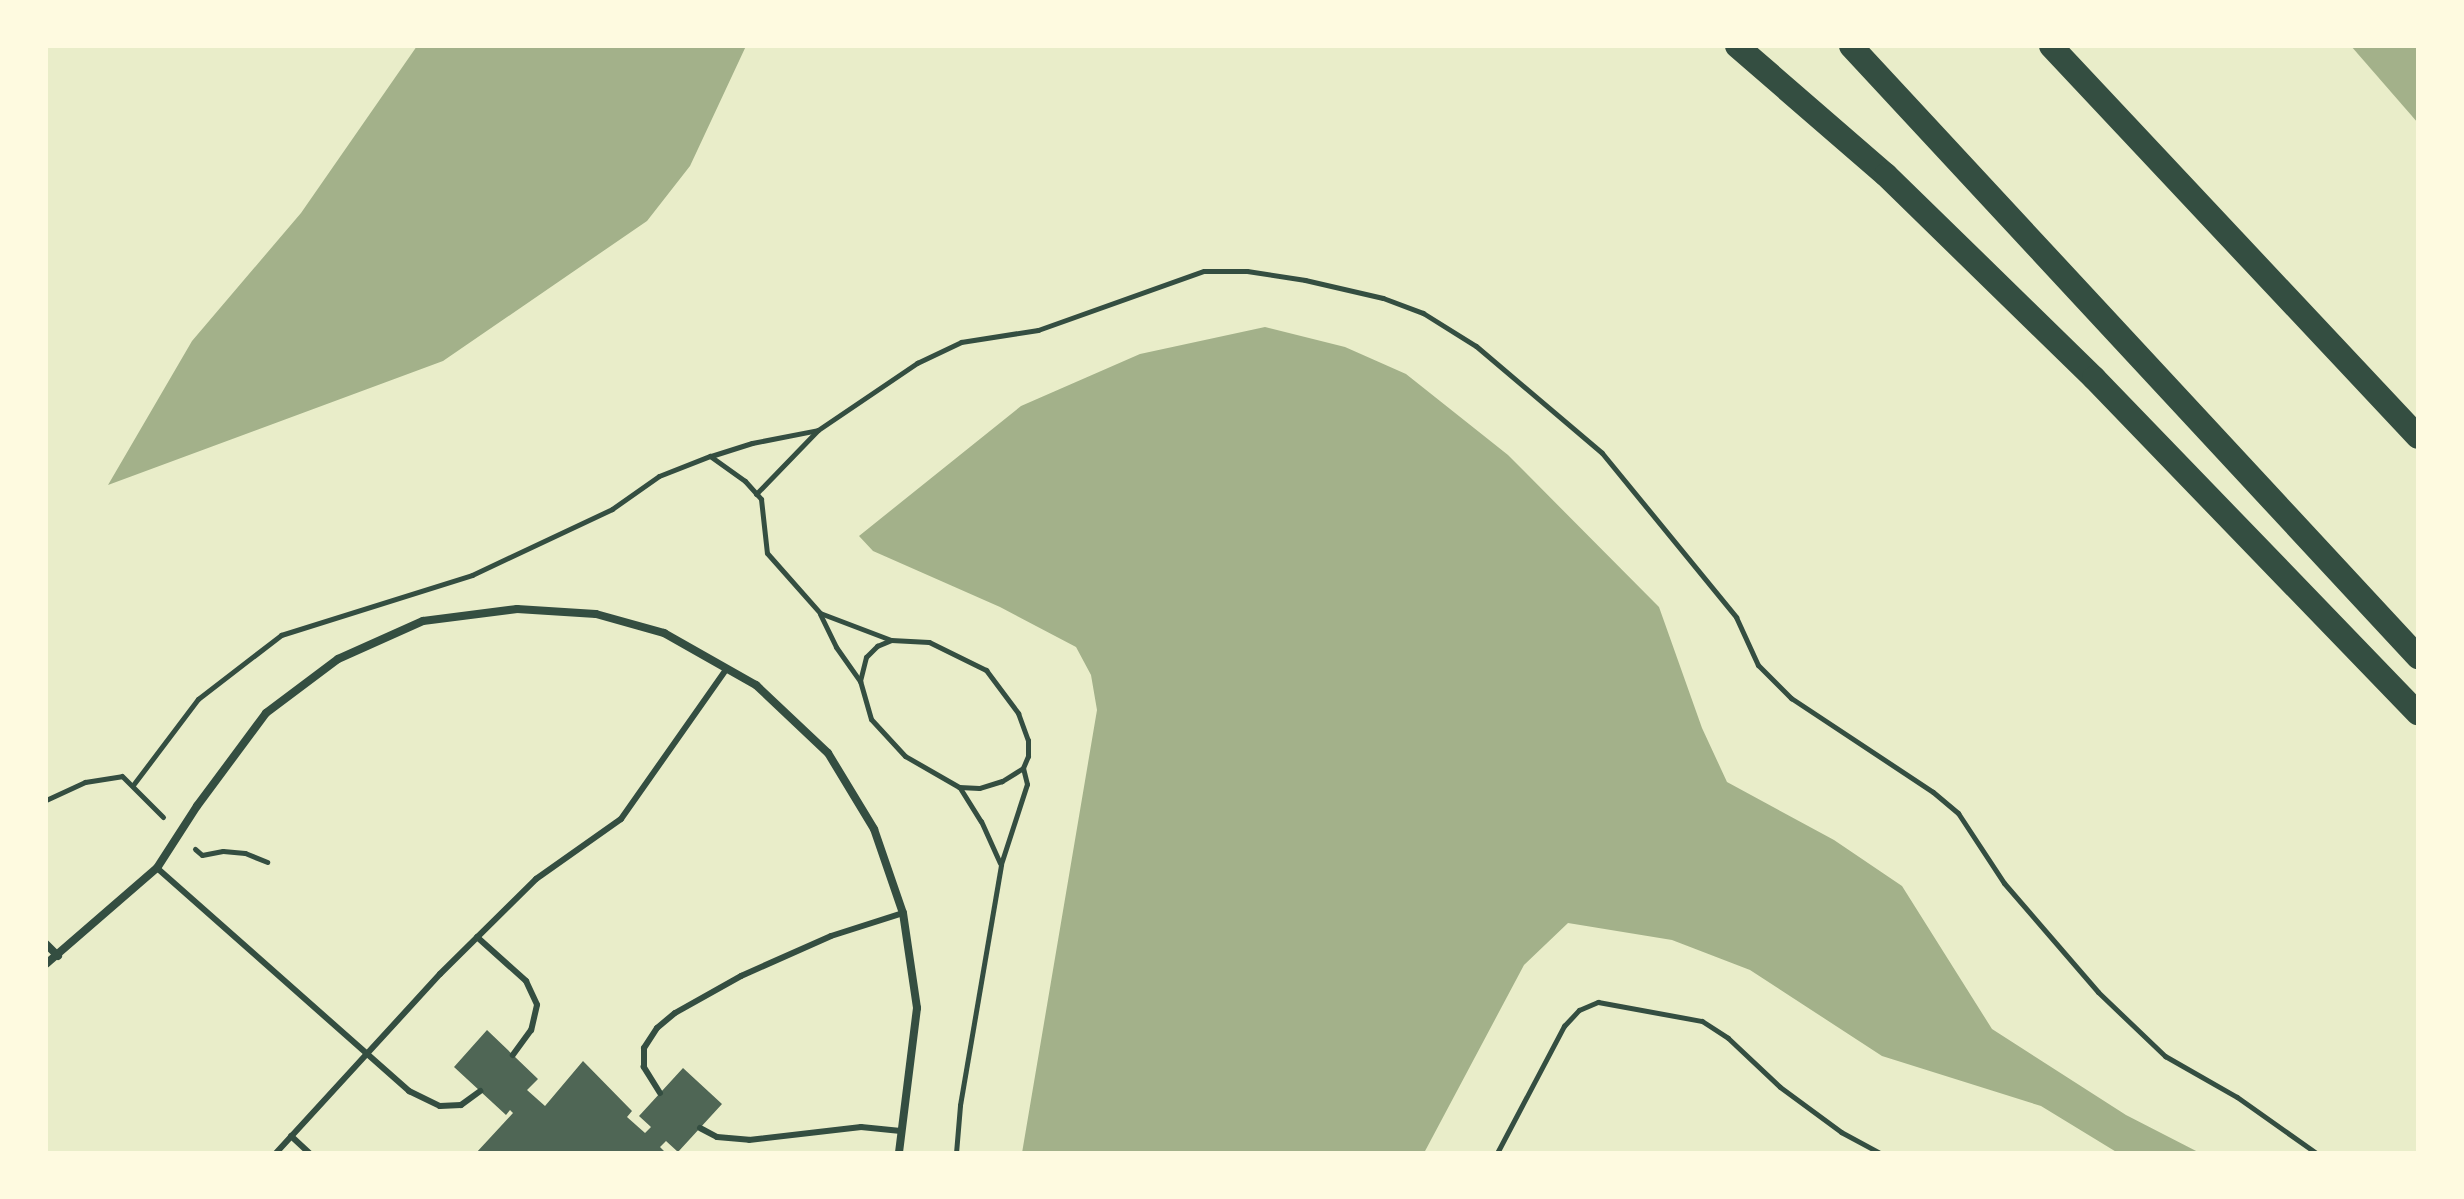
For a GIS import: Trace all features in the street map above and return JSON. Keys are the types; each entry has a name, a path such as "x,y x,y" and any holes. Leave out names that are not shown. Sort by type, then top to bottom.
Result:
{"highway":[{"path":"1737,46 1886,175 2094,378 2418,713"},
{"path":"1851,46 2418,657"},
{"path":"2051,46 2418,437"}],"street":[{"path":"46,964 157,868 266,713 338,659 423,621 517,609 596,614 664,633 756,685 828,753 874,829 903,913 917,1008 899,1153"},
{"path":"46,944 58,956"}],"lane":[{"path":"276,1153 477,937 536,879 621,819 727,668"},
{"path":"157,868 409,1091 440,1106 461,1105 480,1091"},
{"path":"660,1093 644,1067 644,1048 657,1028 675,1013 741,976 792,953 903,913"},
{"path":"477,937 526,981 537,1005 531,1030 513,1055"},
{"path":"700,1128 717,1137 749,1140 861,1127 901,1131"},
{"path":"291,1136 309,1153"}],"path":[{"path":"756,494 818,430 917,363 961,342 1038,330 1204,271 1247,271 1305,280 1383,298 1423,313 1476,346 1602,453 1736,617 1758,665 1791,698 1933,792 1958,813 2004,883 2098,992 2165,1056 2237,1097 2316,1153"},
{"path":"710,456 752,443 818,430"},
{"path":"820,613 836,647 860,681 871,719 905,756 959,787 979,788 1002,781 1023,768 1028,756 1028,740 1018,713 986,670 962,655 929,642 891,640 877,646 866,657 860,681"},
{"path":"956,1153 960,1105 1001,864 1027,784 1023,768"},
{"path":"46,800 85,782 122,776 202,855 223,851 245,853 267,862"},
{"path":"959,787 981,821 1001,864"},
{"path":"1497,1153 1564,1026 1579,1010 1598,1002 1702,1021 1728,1038 1780,1087 1829,1123 1880,1153"}],"shaded area":[{"path":"417,46 746,46 690,166 647,221 443,361 108,485 192,341 301,213"},
{"path":"2351,46 2418,46 2418,123"},
{"path":"1265,327 1345,347 1406,374 1508,455 1659,607 1702,728 1727,782 1834,840 1902,886 1992,1029 2126,1115 2200,1153 2118,1153 2041,1106 1882,1056 1750,970 1672,940 1568,923 1524,965 1424,1153 1022,1153 1097,710 1091,675 1076,647 1000,607 873,551 859,536 1021,406 1140,354"}],"building":[{"path":"487,1030 538,1079 527,1090 545,1106 583,1061 632,1111 627,1117 645,1133 651,1127 639,1116 683,1068 722,1104 678,1152 666,1141 660,1147 666,1153 476,1153 513,1113 510,1110 506,1115 454,1067"}]}
